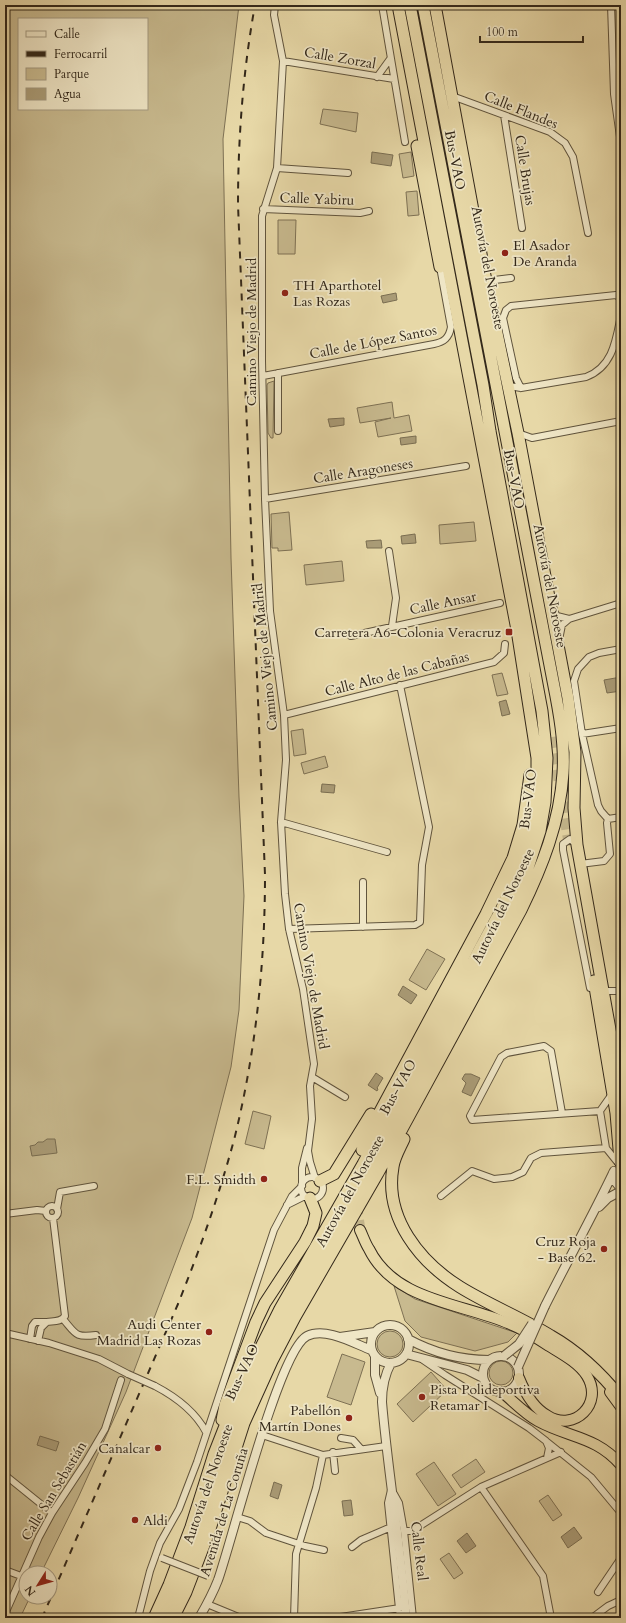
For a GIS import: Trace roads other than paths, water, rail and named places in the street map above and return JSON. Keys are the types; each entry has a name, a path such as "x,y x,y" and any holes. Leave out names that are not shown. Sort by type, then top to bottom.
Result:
{"highway":[{"name":"Bus-VAO","path":"164,1618 194,1548 229,1440 258,1371 290,1308 370,1168 497,936 525,877 540,831 545,802 547,780 546,735 490,431 483,385 410,5"},
{"name":"Autovía del Noroeste","path":"173,1618 186,1592 209,1532 244,1423 272,1361 295,1317 374,1180 501,947 538,875 553,831 560,803 563,772 563,749 555,689 423,5"},
{"path":"435,5 486,281 518,433 568,698 574,740 573,847 600,1024 617,1092"},
{"path":"399,10 396,24 440,267"},
{"name":"Autovía del Noroeste","path":"154,1618 191,1526 214,1454 238,1393 280,1309 363,1164 501,910 520,864 531,827 537,787 537,758 517,630 399,10"},
{"path":"483,385 495,437 543,679 552,738"},
{"path":"535,589 561,686 567,724 570,776 562,822 548,866 529,910 398,1152 393,1167 392,1194 402,1226 415,1248 436,1269 474,1295 550,1335 567,1346 595,1369 621,1398"},
{"path":"362,1150 369,1132 401,1070 486,914 513,858 523,824 530,787 531,766 537,758"},
{"path":"573,847 580,864 611,1035 617,1092 620,1162"},
{"path":"594,982 611,1035"},
{"path":"318,1179 334,1174 364,1124 401,1070"},
{"path":"214,1454 225,1405 256,1322 265,1303 305,1242 313,1226 316,1213 308,1197"},
{"path":"360,1230 369,1250 384,1270 401,1283 419,1294 448,1305 478,1312 547,1340 578,1361 605,1386 621,1407"},
{"path":"510,1324 546,1344 575,1364 586,1375 592,1387 592,1397 588,1408 580,1415 571,1420 560,1421 549,1417 538,1410 529,1398 519,1378"},
{"path":"502,1392 536,1420 554,1429 593,1442 608,1452 621,1465"}],"street":[{"name":"Camino Viejo de Madrid","path":"276,5 274,15 283,61 276,168 263,209 262,229 265,499 270,611 284,715 286,760 281,822 283,874 289,929 303,989 314,1064 310,1095 312,1119 308,1157 318,1179"},
{"path":"382,5 404,142"},
{"path":"610,5 614,94 621,144"},
{"path":"377,77 390,59"},
{"name":"Calle Zorzal","path":"283,61 394,79"},
{"name":"Calle Flandes","path":"452,96 550,132 565,143 573,157 588,233"},
{"name":"Calle Flandes","path":"455,112 460,106 469,103"},
{"name":"Calle Brujas","path":"504,116 522,228"},
{"path":"276,168 348,173"},
{"name":"Calle Yabiru","path":"263,209 360,213 369,211"},
{"name":"Calle de López Santos","path":"263,376 443,341 449,335 451,328 440,267"},
{"path":"486,281 511,278"},
{"path":"521,388 516,378 503,318 506,310 511,306 616,295 621,299"},
{"path":"508,386 521,388 586,377 594,374 613,351 621,315"},
{"path":"613,351 621,350"},
{"path":"278,373 278,431"},
{"path":"518,433 532,438 621,421"},
{"path":"521,450 532,438"},
{"name":"Calle Aragoneses","path":"265,499 466,466"},
{"name":"Calle Ansar","path":"389,551 396,598 392,626"},
{"name":"Calle Ansar","path":"352,636 500,603"},
{"path":"559,650 560,630 562,625 569,619 621,603"},
{"path":"552,607 557,616 569,619"},
{"name":"Calle Alto de las Cabañas","path":"284,715 494,662 504,653 506,644"},
{"path":"580,864 604,861 610,854 607,823 608,819 598,805 582,734 574,681 578,669 589,657 598,653 621,649"},
{"path":"289,929 415,925 419,924 421,920 422,866 429,827 400,685"},
{"path":"582,734 621,728"},
{"path":"608,819 621,817"},
{"path":"281,822 387,852"},
{"path":"573,847 570,838 563,844 591,993 600,1024"},
{"path":"362,882 363,927"},
{"path":"603,991 621,991"},
{"path":"562,1113 551,1051 544,1046 507,1053 501,1057 470,1116 472,1120 600,1111 617,1092"},
{"path":"312,1077 345,1097"},
{"path":"518,1368 545,1306 620,1162 606,1148 600,1111"},
{"name":"Camino Viejo de Madrid","path":"302,1185 302,1168 309,1142"},
{"path":"441,1196 472,1171 494,1179 512,1177 522,1172 531,1158 541,1153 606,1148"},
{"path":"595,1212 608,1198 621,1190 614,1180 614,1171"},
{"path":"138,1618 160,1543 179,1508 241,1330 269,1241 278,1220 292,1196 307,1179 318,1179 323,1188 320,1195 317,1197 308,1197 287,1205"},
{"path":"302,1185 302,1192 308,1197"},
{"path":"53,1218 58,1215 57,1209 60,1192 94,1186"},
{"path":"46,1212 50,1207 57,1209"},
{"path":"5,1214 37,1210 46,1212 49,1217 53,1218"},
{"path":"53,1218 64,1300 65,1316 63,1319"},
{"path":"504,1356 518,1344 545,1306"},
{"path":"30,1338 32,1326 35,1322 47,1322 63,1319"},
{"path":"63,1319 74,1332 82,1337 96,1335"},
{"path":"38,1340 41,1328 47,1322"},
{"path":"387,1325 394,1325 400,1328 405,1332 408,1338 409,1344 406,1354 402,1359 391,1364 380,1361 373,1353 370,1342 375,1332 380,1327 387,1325"},
{"name":"Avenida de La Coruña","path":"340,1337 375,1332"},
{"path":"5,1333 38,1340 99,1359 155,1386 183,1403 206,1432"},
{"name":"Avenida de La Coruña","path":"199,1618 218,1580 255,1452 282,1377 300,1342 306,1336 314,1333 326,1334 340,1337 373,1353"},
{"path":"408,1338 423,1347 470,1360 489,1360"},
{"name":"Calle Real","path":"373,1353 375,1376 382,1402"},
{"path":"406,1354 466,1370 483,1378"},
{"path":"496,1356 504,1356 513,1360 518,1368 519,1378 511,1389 502,1392 492,1390 483,1378 483,1370 489,1360 496,1356"},
{"path":"420,1358 529,1428 561,1452 591,1477 621,1513"},
{"name":"Calle Real","path":"391,1364 385,1375 382,1388 382,1402 391,1489 404,1585 406,1618"},
{"name":"Calle San Sebastián","path":"26,1565 52,1513 85,1463 105,1429 121,1380"},
{"path":"262,1435 323,1455 333,1452 386,1446"},
{"path":"341,1438 353,1440 361,1449"},
{"path":"546,1441 549,1448 547,1458"},
{"path":"333,1452 335,1471"},
{"path":"404,1532 412,1530 481,1487 561,1452"},
{"path":"294,1618 296,1554 316,1488 323,1455"},
{"path":"5,1475 52,1513"},
{"path":"481,1487 543,1576 552,1618"},
{"name":"Calle Real","path":"391,1489 388,1503 400,1618"},
{"name":"Calle Real","path":"391,1489 399,1502 404,1532 413,1618"},
{"path":"237,1517 250,1521 266,1533 298,1544 324,1550"},
{"path":"352,1547 361,1540 391,1526"},
{"path":"156,1555 218,1580"},
{"path":"598,1592 621,1558"},
{"path":"5,1570 18,1575"},
{"name":"Calle San Sebastián","path":"5,1614 18,1583"},
{"path":"592,1618 608,1606 621,1600"},
{"path":"207,1604 241,1618"},
{"path":"598,1618 612,1608 621,1604"},
{"path":"334,1618 400,1608"}],"water":[{"path":"372,152 393,155 391,166 371,163"},
{"path":"396,293 397,300 383,303 381,296"},
{"path":"344,418 344,425 330,427 328,419"},
{"path":"416,436 416,443 401,445 400,438"},
{"path":"415,534 416,543 402,544 401,536"},
{"path":"381,540 382,548 367,548 366,541"},
{"path":"621,677 621,691 607,693 604,680"},
{"path":"506,700 510,714 502,716 499,702"},
{"path":"322,784 335,785 334,793 321,792"},
{"path":"403,986 417,995 411,1004 398,995"},
{"path":"376,1073 383,1078 377,1088 377,1091 368,1085"},
{"path":"465,1074 471,1074 480,1078 471,1096 462,1092 466,1083 462,1079"},
{"path":"47,1139 55,1139 57,1153 32,1156 30,1146 35,1145 38,1142 43,1142"},
{"path":"40,1436 59,1442 56,1451 37,1445"},
{"path":"274,1482 282,1485 278,1499 270,1496"},
{"path":"351,1500 353,1515 344,1516 342,1501"},
{"path":"574,1527 582,1538 568,1548 561,1537"},
{"path":"467,1533 476,1546 466,1553 457,1541"}],"tunnel":[{"path":"552,737 570,849"},
{"path":"356,1204 360,1230"}],"railway":[{"path":"42,1618 178,1304 202,1242 223,1179 235,1136 249,1071 254,1039 261,974 265,908 265,875 238,205 242,105 247,55 255,5"}],"place":[{"name":"El Asador De Aranda","path":"505,253"},
{"name":"TH Aparthotel Las Rozas","path":"285,293"},
{"name":"Carretera A6-Colonia Veracruz","path":"509,632"},
{"name":"F.L. Smidth","path":"264,1179"},
{"name":"Cruz Roja - Base 62.","path":"604,1249"},
{"name":"Audi Center Madrid Las Rozas","path":"209,1332"},
{"name":"Pista Polideportiva Retamar I","path":"422,1397"},
{"name":"Pabellón Martín Dones","path":"349,1418"},
{"name":"Canalcar","path":"158,1448"},
{"name":"Aldi","path":"135,1520"}]}
